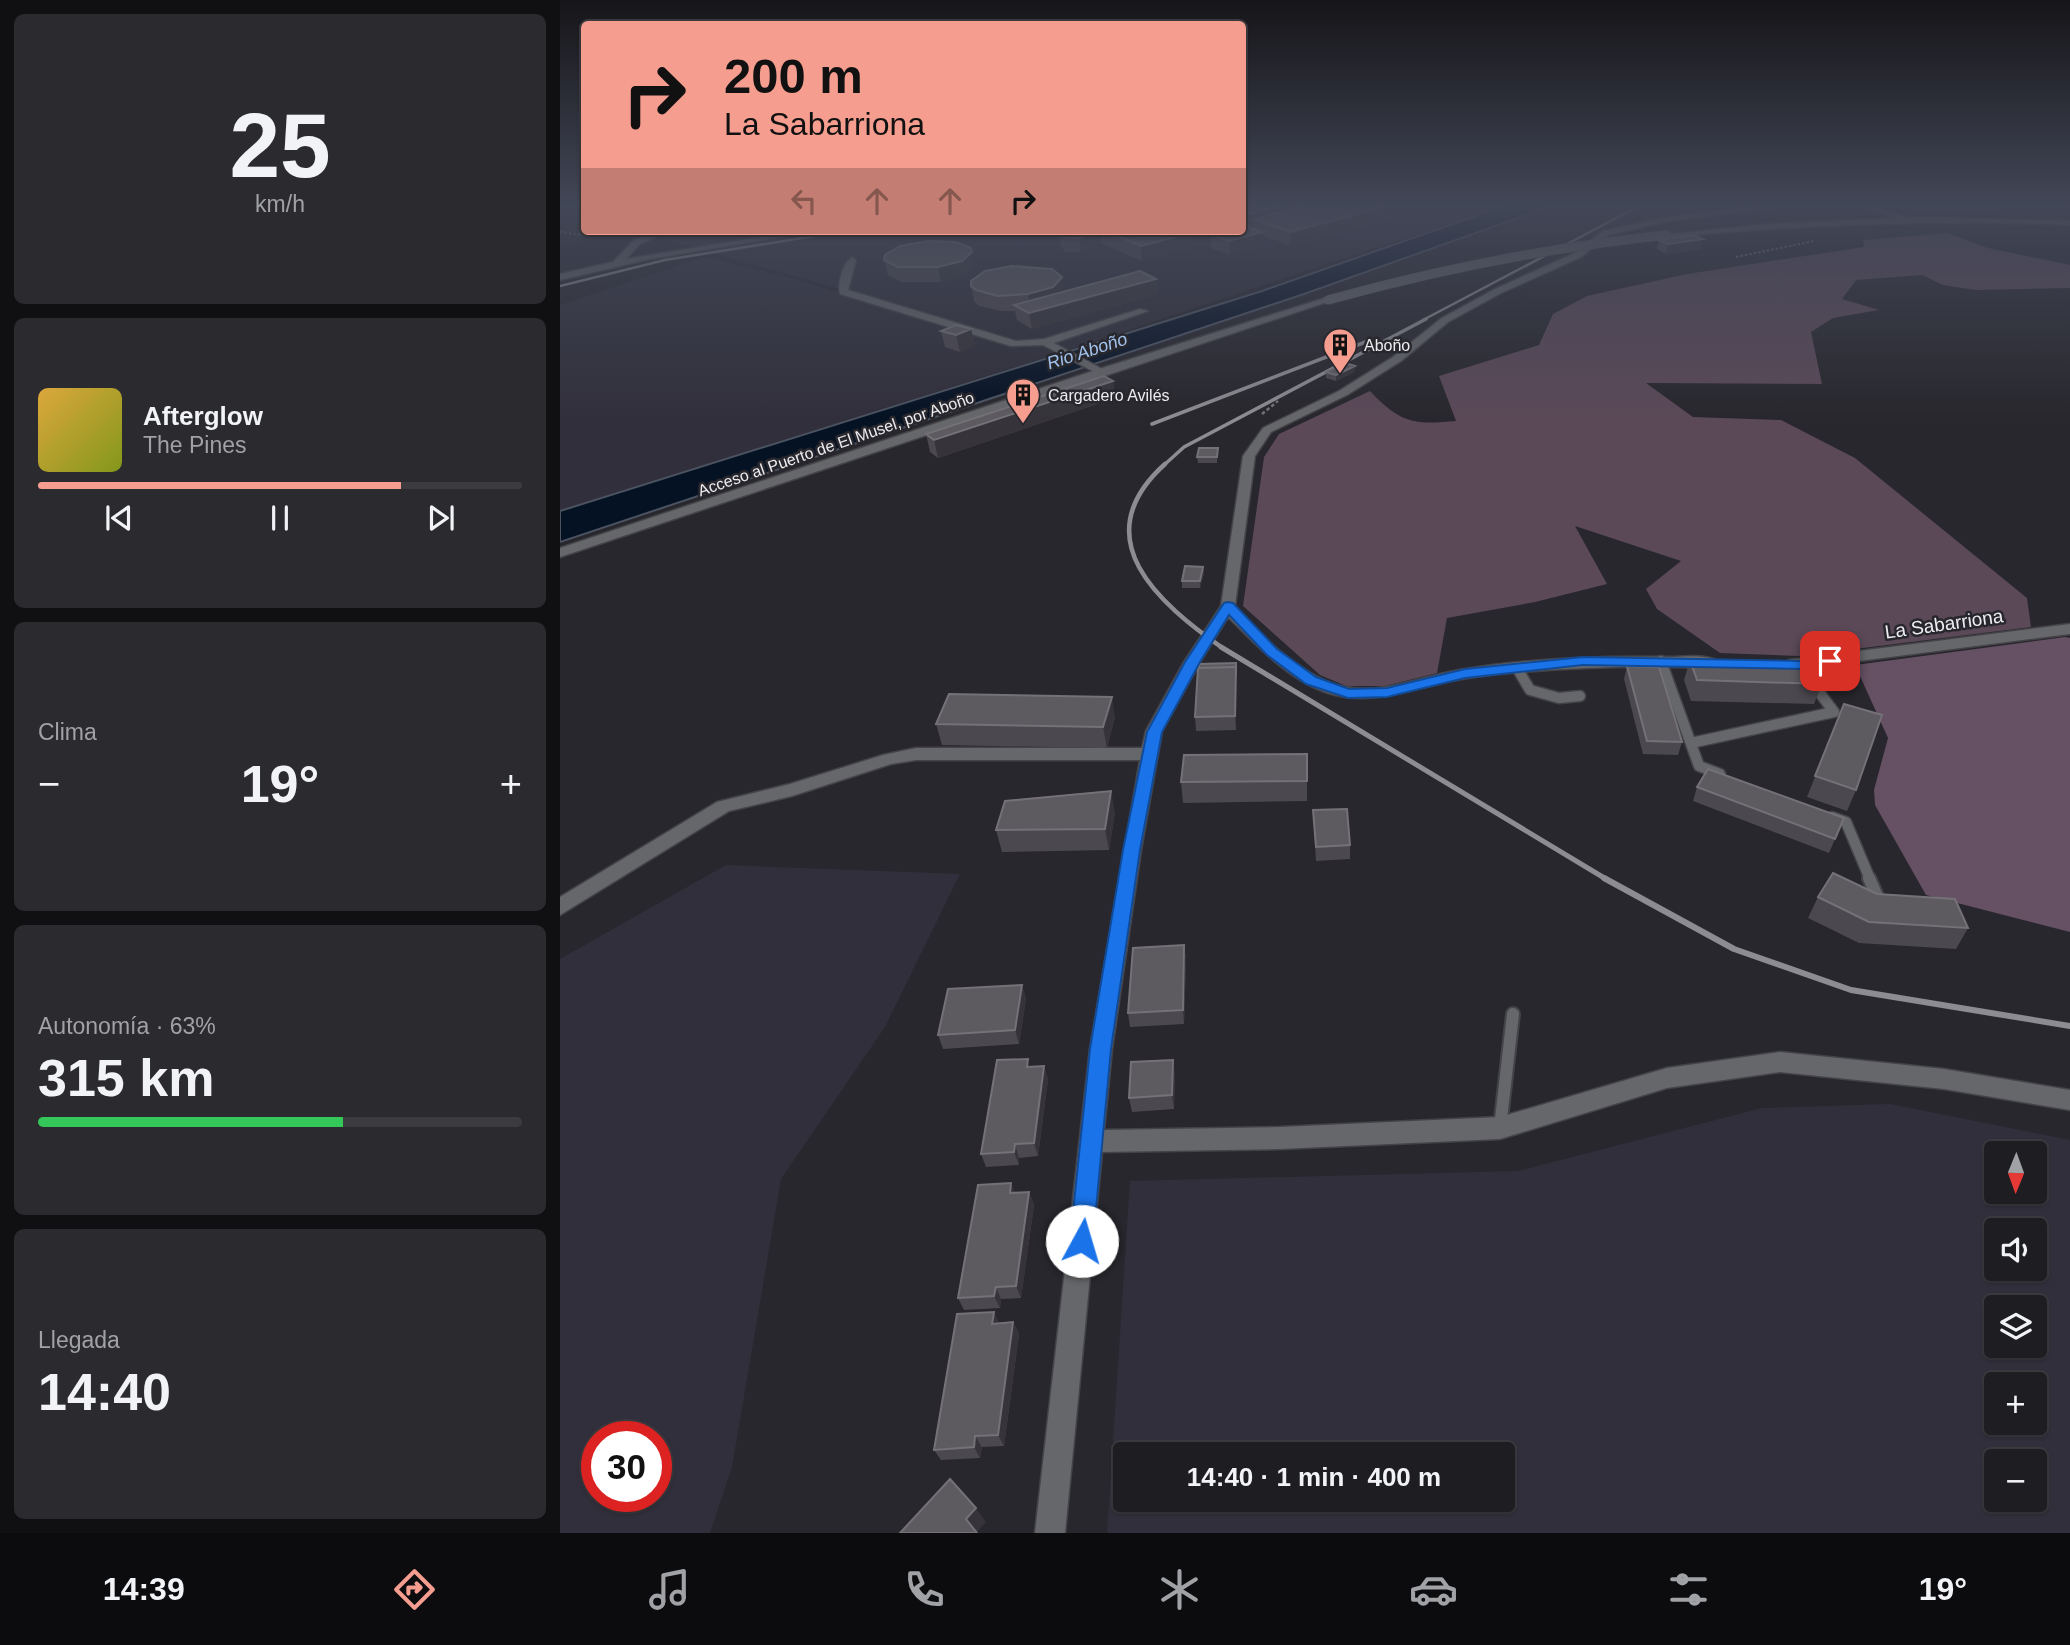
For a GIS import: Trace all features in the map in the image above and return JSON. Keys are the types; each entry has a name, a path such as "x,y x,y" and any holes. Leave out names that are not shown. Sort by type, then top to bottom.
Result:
{"street":[{"path":"846,276 842,285 843,292 1014,344 1045,342 1143,312"},
{"name":"Acceso al Puerto de El Musel, por Aboño","path":"560,553 1096,370 1383,284 1422,276"},
{"path":"1050,1533 1101,1049 1132,850 1154,732 1192,662 1228,606 1249,456 1267,430 1343,393 1397,359 1445,320 1532,276"},
{"path":"1045,342 1096,370"},
{"path":"1228,606 1272,652 1311,680 1348,693 1387,692 1465,674 1583,661 1734,663"},
{"name":"La Sabarriona","path":"1775,664 1803,665 2070,629"},
{"path":"560,907 723,806 792,790 889,759 916,754 1150,754"},
{"path":"1092,1141 1280,1138 1500,1128 1667,1078 1780,1062 1944,1079 2070,1100"}],"lane":[{"path":"1661,660 1699,766 1736,780"},
{"path":"1691,743 1834,712 1812,683 1803,665"},
{"path":"1517,668 1530,690 1559,698 1580,696"},
{"path":"1821,813 1846,822 1879,901"},
{"path":"1500,1128 1513,1014"}],"shaded area":[{"path":"649,276 782,276 1015,344 1027,342 792,276 1292,276 1081,346 560,511 560,305"},
{"path":"1680,276 1915,276 1856,280 1842,299 1879,310 1833,318 1811,332 1822,384 1646,383 1693,417 1781,420 1855,458 2027,598 2031,627 1799,656 1720,653 1657,609 1646,589 1681,561 1575,526 1607,584 1535,602 1447,618 1437,673 1385,686 1346,686 1320,675 1243,606 1264,457 1279,434 1370,391 1390,410 1408,420 1456,421 1439,376 1539,345 1553,314 1587,296"},
{"path":"1923,276 2070,276 2070,288 1976,290 1943,285"},
{"path":"2070,638 2070,932 1926,895 1875,805 1874,790 1888,738 1855,665"},
{"path":"726,865 960,874 885,1027 781,1179 732,1467 710,1533 560,1533 560,959"},
{"path":"1890,1104 2070,1140 2070,1533 1107,1533 1130,1181 1518,1171 1762,1108"}],"water":[{"name":"Rio Aboño","path":"1306,276 1356,276 560,542 560,511"}],"building":[{"path":"979,276 1062,277 1053,287 1028,294 998,296 976,290 971,286 971,281"},
{"path":"1123,276 1149,276 1156,279 1029,313 1014,305"},
{"path":"956,325 971,329 956,335 941,331"},
{"path":"1345,363 1355,366 1336,375 1326,372"},
{"path":"1104,376 1113,381 934,440 926,434"},
{"path":"1199,448 1218,448 1217,457 1197,457"},
{"path":"1185,566 1203,567 1200,581 1182,581"},
{"path":"1690,660 1812,663 1822,684 1697,680"},
{"path":"1236,663 1236,667 1199,668 1199,664"},
{"path":"1627,666 1659,667 1682,742 1647,741"},
{"path":"1236,667 1235,716 1195,717 1198,668"},
{"path":"949,694 1112,697 1103,727 936,724"},
{"path":"1844,704 1882,715 1856,790 1815,776"},
{"path":"1307,754 1307,781 1181,782 1184,755"},
{"path":"1708,769 1844,818 1835,839 1697,787"},
{"path":"1111,791 1105,829 996,830 1005,801"},
{"path":"1347,809 1350,845 1316,847 1313,810"},
{"path":"1833,873 1877,894 1955,899 1968,928 1869,922 1818,897"},
{"path":"1184,945 1183,1010 1128,1013 1133,948"},
{"path":"1022,985 1015,1030 938,1035 948,989"},
{"path":"1028,1059 1027,1067 1044,1066 1034,1143 1015,1144 1014,1152 981,1154 997,1060"},
{"path":"1173,1060 1172,1095 1129,1098 1131,1062"},
{"path":"1011,1183 1010,1193 1029,1192 1016,1286 996,1287 994,1296 958,1298 978,1185"},
{"path":"994,1312 992,1324 1013,1322 998,1435 975,1436 974,1447 934,1450 957,1314"},
{"path":"950,1479 976,1508 966,1519 977,1533 900,1533"}],"railway":[{"path":"560,286 602,276"},
{"path":"1423,320 1507,276"},
{"path":"1164,465 1184,447 1426,319"},
{"path":"1152,424 1368,341"},
{"path":"1164,465 1141,491 1130,518 1130,543 1139,567 1155,590 1175,611 1222,648"},
{"path":"1222,648 1606,879"},
{"path":"1604,878 1734,949 1851,990 2070,1026"}],"place":[{"name":"Aboño","path":"1340,375"},
{"name":"Cargadero Avilés","path":"1023,425"}],"route":[{"path":"1082,1241 1101,1049 1132,850 1154,732 1192,662 1228,606 1272,652 1311,680 1348,693 1387,692 1465,674 1583,661 1661,660 1803,665 1830,661"}]}
